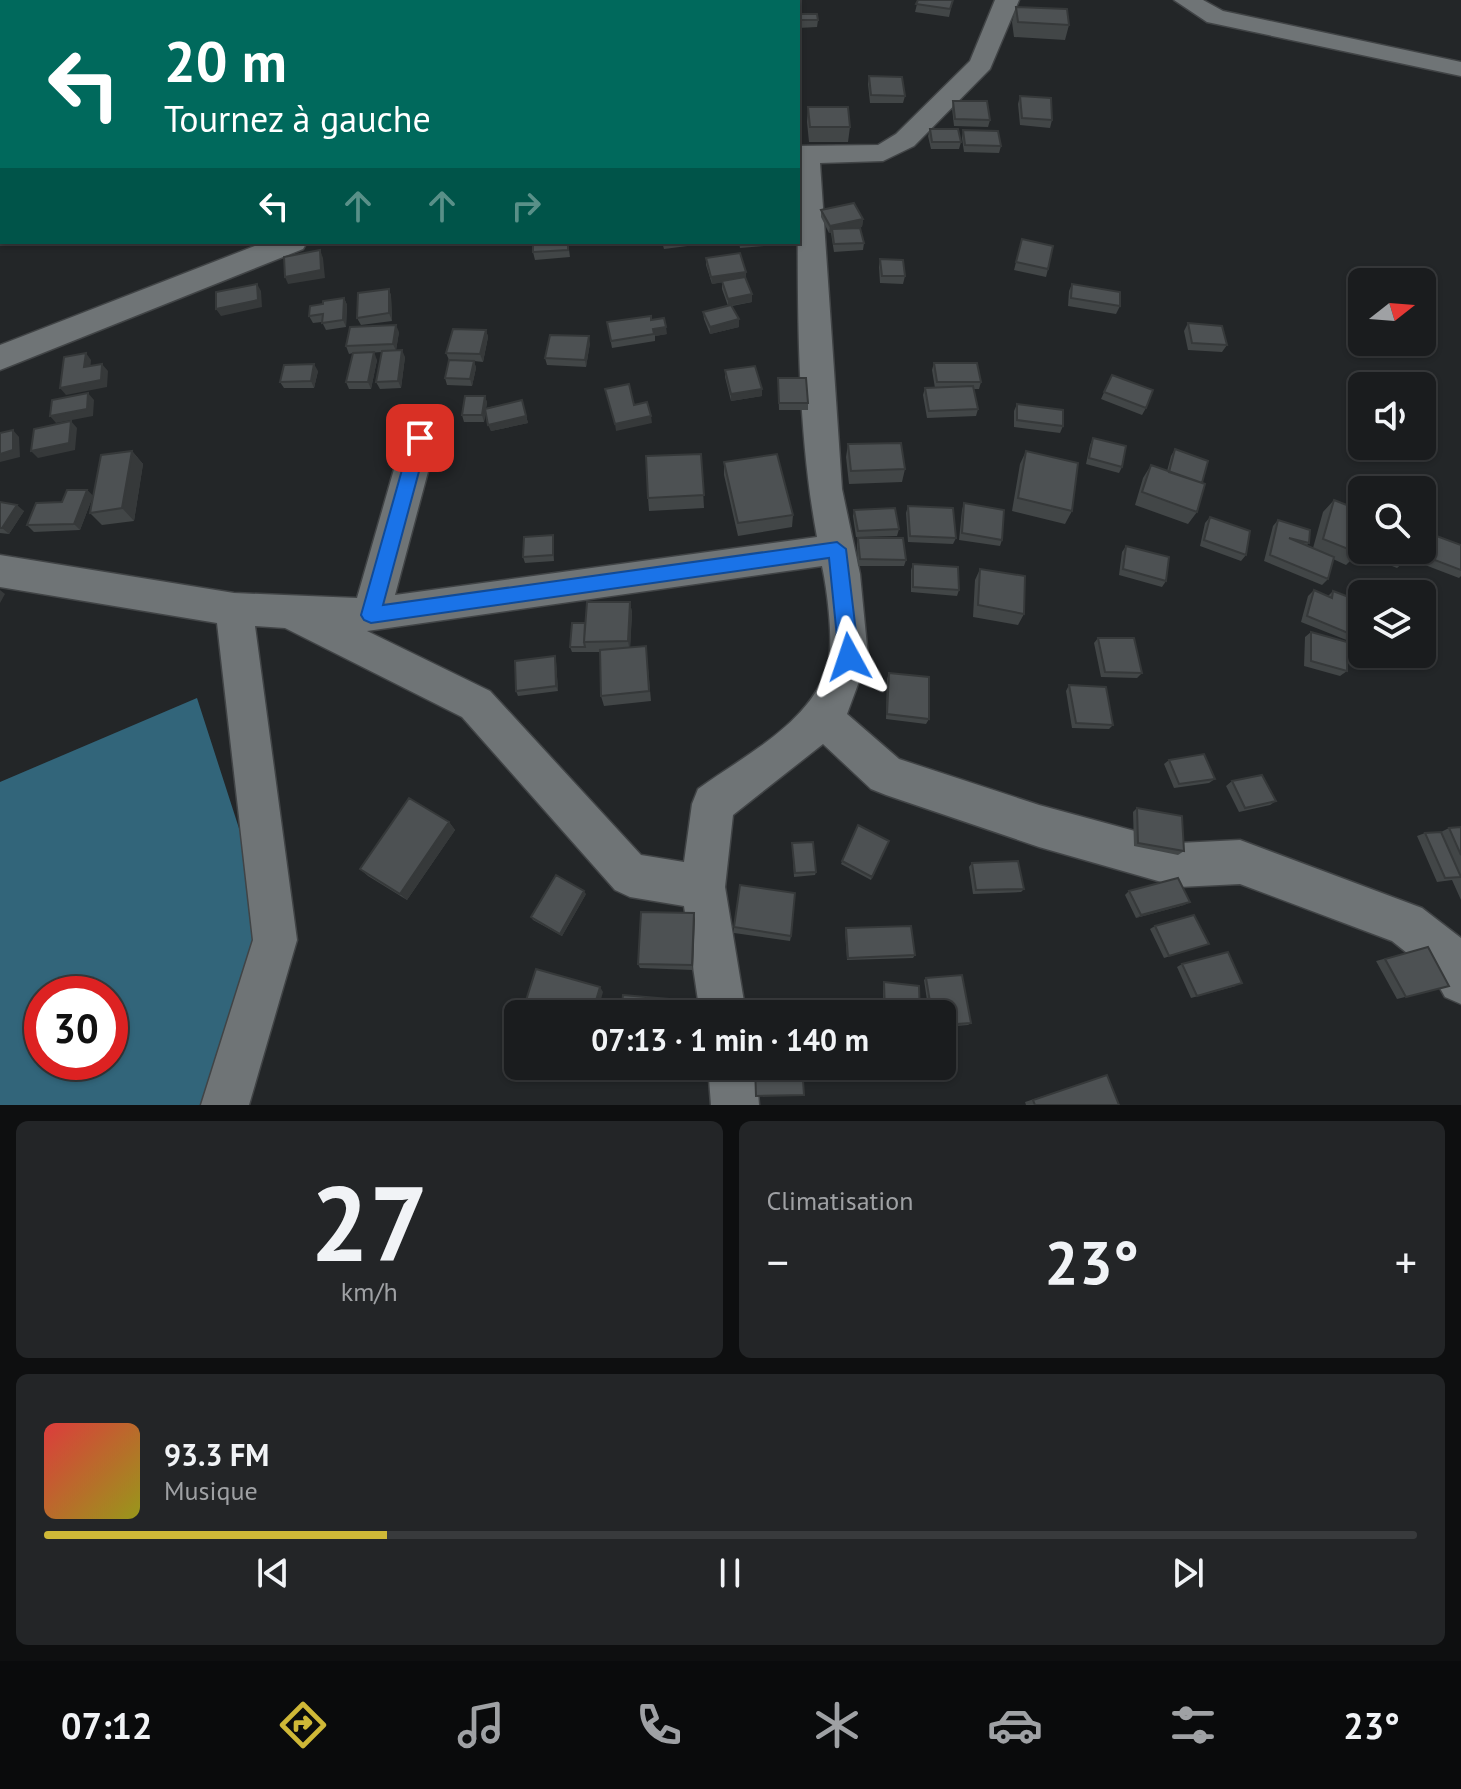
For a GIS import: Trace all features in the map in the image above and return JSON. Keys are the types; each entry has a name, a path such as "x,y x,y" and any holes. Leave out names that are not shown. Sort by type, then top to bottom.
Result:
{"street":[{"path":"721,1000 703,887 713,804 810,730 834,700 849,657 837,549 825,489 802,155 883,153 905,140 981,64 1007,0"},
{"path":"1186,0 1215,17 1461,69"},
{"path":"0,358 288,244"},
{"path":"371,615 420,438"},
{"path":"0,571 234,609 371,615 837,549"},
{"path":"225,1105 275,940 234,609"},
{"path":"289,611 476,704 630,875 703,887"},
{"path":"821,716 886,775 1039,826 1179,865 1240,862 1406,924 1447,956 1461,981"},
{"path":"733,1080 735,1105"}],"shaded area":[{"path":"197,698 275,940 226,1105 0,1105 0,782"}],"building":[{"path":"918,0 953,0 950,9 916,4"},
{"path":"1016,7 1067,9 1069,25 1018,22"},
{"path":"800,14 817,14 818,20 800,20"},
{"path":"869,76 902,77 905,96 871,95"},
{"path":"1020,96 1051,98 1052,120 1022,118"},
{"path":"953,101 987,101 990,120 955,119"},
{"path":"808,107 848,107 850,127 810,127"},
{"path":"930,129 958,129 961,142 932,142"},
{"path":"963,130 998,131 1001,146 965,145"},
{"path":"854,203 863,219 830,226 821,210"},
{"path":"860,228 864,243 834,244 832,229"},
{"path":"1022,239 1053,246 1048,269 1016,262"},
{"path":"533,244 568,244 568,250 533,252"},
{"path":"320,250 321,270 285,277 284,257"},
{"path":"740,253 746,272 711,277 706,258"},
{"path":"880,259 903,260 905,276 882,276"},
{"path":"745,277 752,294 728,299 722,281"},
{"path":"257,284 258,300 216,309 216,292"},
{"path":"1072,284 1120,292 1120,306 1071,298"},
{"path":"389,289 389,313 357,318 358,293"},
{"path":"344,298 343,320 322,323 323,314 309,316 310,306"},
{"path":"731,305 739,319 710,327 703,312"},
{"path":"651,316 651,320 664,318 666,327 653,329 654,334 611,341 607,322"},
{"path":"1188,323 1222,326 1227,345 1192,343"},
{"path":"396,325 393,344 346,346 350,327"},
{"path":"453,329 486,330 480,354 446,353"},
{"path":"550,335 589,336 585,360 545,358"},
{"path":"402,350 398,381 376,382 382,351"},
{"path":"374,352 368,382 346,382 353,353"},
{"path":"86,353 84,367 102,364 101,380 60,388 64,357"},
{"path":"449,360 474,361 470,379 445,378"},
{"path":"934,363 977,363 981,382 937,382"},
{"path":"314,364 311,381 280,382 284,365"},
{"path":"755,366 762,389 731,394 725,370"},
{"path":"1112,375 1153,390 1146,408 1104,392"},
{"path":"778,378 806,378 808,403 779,403"},
{"path":"629,384 634,405 647,402 651,416 615,424 605,389"},
{"path":"973,386 978,409 929,411 925,388"},
{"path":"88,393 87,409 50,416 52,400"},
{"path":"465,396 485,396 482,415 462,415"},
{"path":"522,400 526,416 488,425 485,409"},
{"path":"1017,404 1063,410 1063,426 1017,420"},
{"path":"71,421 69,443 31,451 34,429"},
{"path":"13,430 13,450 0,454 0,433"},
{"path":"1093,438 1126,446 1122,467 1089,458"},
{"path":"901,443 905,469 851,471 848,444"},
{"path":"1175,449 1208,461 1202,483 1169,472"},
{"path":"132,451 122,508 90,513 101,455"},
{"path":"1026,451 1078,463 1072,511 1018,498"},
{"path":"701,454 704,495 648,498 646,456"},
{"path":"777,454 793,515 738,523 724,462"},
{"path":"1151,465 1205,484 1197,512 1142,492"},
{"path":"67,490 87,490 74,524 27,525 36,503 62,502"},
{"path":"1334,500 1348,506 1348,549 1323,539"},
{"path":"0,502 17,505 2,528 0,528"},
{"path":"964,503 1004,510 1002,540 962,533"},
{"path":"908,506 953,508 956,538 910,536"},
{"path":"895,508 899,529 858,531 854,510"},
{"path":"1210,517 1250,531 1246,555 1204,540"},
{"path":"1278,520 1310,530 1309,543 1289,538 1334,557 1328,579 1270,555"},
{"path":"553,535 553,555 523,557 524,537"},
{"path":"1436,536 1461,545 1461,570 1436,560"},
{"path":"858,538 903,538 906,560 860,559"},
{"path":"1126,546 1169,557 1166,581 1123,569"},
{"path":"913,564 958,567 959,590 913,587"},
{"path":"980,569 1025,576 1024,614 978,605"},
{"path":"1314,590 1332,598 1333,591 1348,597 1348,633 1307,616"},
{"path":"587,602 630,602 628,641 584,642"},
{"path":"572,623 585,623 585,647 570,647"},
{"path":"1311,632 1347,642 1347,671 1311,661"},
{"path":"1098,638 1134,638 1142,673 1105,672"},
{"path":"646,646 649,691 601,696 600,650"},
{"path":"555,656 556,686 516,691 515,661"},
{"path":"889,673 929,677 929,719 887,714"},
{"path":"1069,685 1106,687 1113,725 1076,723"},
{"path":"1204,754 1215,779 1179,784 1169,760"},
{"path":"1262,775 1276,801 1245,808 1232,781"},
{"path":"409,798 449,822 400,894 360,869"},
{"path":"1137,808 1182,816 1184,851 1138,843"},
{"path":"858,825 889,841 872,877 842,861"},
{"path":"1461,827 1461,855 1449,828"},
{"path":"1441,832 1461,877 1445,878 1425,833"},
{"path":"813,842 816,872 795,873 792,843"},
{"path":"1018,861 1024,889 976,890 972,863"},
{"path":"556,875 584,891 560,934 531,917"},
{"path":"1178,878 1190,902 1141,915 1129,891"},
{"path":"740,885 795,893 791,936 734,927"},
{"path":"641,912 694,913 692,965 638,964"},
{"path":"1194,915 1209,944 1169,956 1155,926"},
{"path":"911,926 915,955 848,958 846,928"},
{"path":"1428,947 1449,986 1406,997 1385,959"},
{"path":"1228,952 1242,983 1197,996 1182,964"},
{"path":"536,969 600,987 596,1000 526,1000"},
{"path":"962,975 971,1023 956,1024 956,1000 930,1000 926,978"},
{"path":"884,982 919,986 920,1000 885,1000"},
{"path":"623,995 680,1000 622,1000"},
{"path":"1107,1075 1119,1105 1035,1105 1033,1100"},
{"path":"755,1080 803,1080 804,1095 756,1096"}],"route":[{"path":"420,438 371,615 837,549 849,657"}]}
